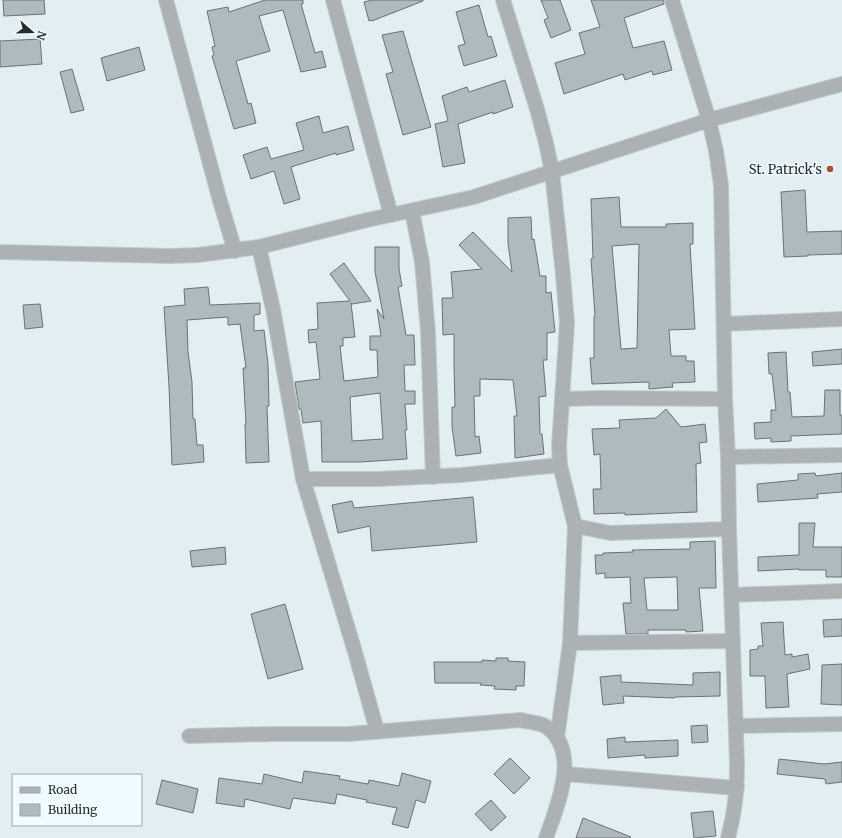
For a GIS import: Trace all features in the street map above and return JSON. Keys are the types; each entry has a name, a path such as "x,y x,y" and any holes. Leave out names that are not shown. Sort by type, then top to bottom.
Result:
{"street":[{"path":"166,0 220,201 235,251"},
{"path":"333,0 391,215"},
{"path":"503,0 537,109 552,171 567,323 559,429 560,465 575,526 570,643 557,738"},
{"path":"672,0 709,120 721,185 725,324 725,399 728,457 737,788 734,815 728,838"},
{"path":"0,252 171,256 235,251 259,247 391,215 474,197 709,120 842,84"},
{"path":"412,211 422,262 428,332 433,477"},
{"path":"259,247 273,309 303,479 357,658 377,731"},
{"path":"725,324 842,319"},
{"path":"562,399 725,399"},
{"path":"728,457 842,455"},
{"path":"303,479 433,477 560,465"},
{"path":"575,526 610,533 729,529"},
{"path":"731,595 842,591"},
{"path":"570,643 733,641"},
{"path":"189,736 348,734 521,720 544,726 557,738 563,750 565,774 546,838"},
{"path":"736,726 842,724"},
{"path":"565,774 737,788"}],"building":[{"path":"3,0 44,0 45,14 4,16"},
{"path":"265,0 303,0 303,4 301,4 315,53 322,51 326,67 301,72 283,10 259,16 270,51 236,61 248,104 251,103 256,123 234,129 212,56 214,55 212,47 215,46 207,11 228,7 229,12"},
{"path":"372,0 423,1 369,21 364,2"},
{"path":"541,0 560,0 571,30 551,38 544,20 548,18"},
{"path":"591,0 664,0 664,4 624,18 633,48 664,41 672,70 653,75 652,71 625,80 623,74 564,94 555,63 585,54 579,33 600,27"},
{"path":"479,5 488,37 491,36 497,56 464,66 458,46 465,44 456,12"},
{"path":"403,31 431,127 403,135 386,74 393,72 382,35"},
{"path":"40,39 42,64 0,67 0,41"},
{"path":"139,47 145,70 107,81 101,58"},
{"path":"72,69 84,110 71,113 60,72"},
{"path":"505,80 513,107 458,124 465,163 443,167 435,124 448,121 442,96 467,87 469,92"},
{"path":"319,116 323,133 348,126 354,150 336,155 336,153 291,167 300,199 284,204 274,171 251,179 243,155 267,147 271,159 304,150 296,123"},
{"path":"805,190 807,232 842,231 842,254 784,257 781,192"},
{"path":"619,197 621,227 666,227 666,224 693,223 693,244 690,244 695,329 669,330 671,356 686,356 686,361 694,361 695,382 672,383 673,387 649,389 649,382 592,384 590,358 594,358 595,316 591,259 593,258 591,199","holes":["639,244 637,348 621,349 612,246"]},
{"path":"531,217 532,240 534,239 540,276 546,276 546,293 551,292 555,332 547,333 547,360 543,360 546,396 539,397 540,434 542,434 544,454 515,458 514,416 517,416 513,380 480,379 480,396 474,396 475,437 479,436 481,453 456,456 452,427 452,407 455,407 454,334 443,335 442,298 453,298 451,272 482,269 459,245 473,232 512,272 508,243 508,218"},
{"path":"375,247 399,247 399,269 402,286 398,287 406,335 414,335 415,365 404,365 405,391 415,391 415,404 405,404 407,459 360,462 322,462 321,421 303,423 301,409 299,409 295,382 320,379 316,342 309,343 308,330 318,329 317,303 350,301 330,274 344,263 371,301 351,303 355,337 343,338 343,346 340,346 344,381 378,377 377,350 370,350 370,336 381,336 377,309 384,319 375,272","holes":["380,393 383,439 352,441 350,397"]},
{"path":"208,287 210,305 260,303 260,314 254,315 254,331 264,330 268,364 269,406 267,406 269,462 246,463 246,424 243,368 246,368 240,324 228,325 228,317 187,320 188,352 192,382 193,419 195,419 197,445 203,445 204,462 172,465 164,307 185,305 184,289"},
{"path":"40,304 43,327 25,329 23,305"},
{"path":"842,349 842,364 813,366 812,352"},
{"path":"786,352 788,392 790,392 792,417 824,416 825,390 840,390 842,434 791,436 791,441 771,442 771,438 755,439 754,423 771,422 771,410 776,410 772,374 769,374 768,353"},
{"path":"666,409 681,427 705,424 707,442 699,443 701,463 696,464 697,512 625,515 625,513 594,514 593,489 601,489 600,454 594,455 592,429 620,428 619,420 656,418"},
{"path":"815,473 816,476 842,473 842,492 817,494 818,498 758,502 757,484 798,480 798,474"},
{"path":"473,497 477,542 372,551 370,526 338,533 332,505 352,501 354,508"},
{"path":"799,523 815,523 813,547 842,547 842,577 826,577 826,570 799,569 758,571 758,557 799,555"},
{"path":"715,541 716,588 699,588 703,631 686,632 686,630 648,630 648,634 626,634 623,603 631,603 630,577 605,578 605,573 596,574 595,555 603,555 603,553 633,552 632,550 690,549 690,542","holes":["677,577 678,610 647,610 644,578"]},
{"path":"225,547 226,564 192,567 190,551"},
{"path":"285,604 303,669 268,679 251,614"},
{"path":"842,619 842,636 824,637 823,620"},
{"path":"783,622 785,655 792,654 792,657 808,654 810,669 787,674 789,707 766,708 765,676 750,676 750,650 758,649 758,646 763,646 761,623"},
{"path":"496,658 508,658 508,661 525,662 524,686 516,686 516,690 494,689 495,686 480,685 481,683 435,683 434,662 482,662 482,660 496,661"},
{"path":"842,664 842,705 821,704 822,665"},
{"path":"720,672 720,696 674,698 623,696 624,703 603,705 600,677 621,675 621,682 693,685 693,673"},
{"path":"707,725 708,742 692,743 691,726"},
{"path":"625,737 625,742 678,740 678,756 645,758 645,755 608,758 607,739"},
{"path":"510,758 530,778 514,794 494,774"},
{"path":"779,759 824,764 842,762 842,782 826,784 825,779 777,774"},
{"path":"304,771 340,776 339,779 368,784 369,780 399,786 402,773 431,781 425,803 416,800 408,828 392,824 397,808 366,802 367,800 337,794 335,804 293,798 290,809 245,799 244,807 216,803 219,778 262,784 264,774 302,783"},
{"path":"162,780 198,789 193,813 156,804"},
{"path":"491,800 506,817 491,831 475,814"},
{"path":"713,811 716,836 694,838 691,813"},
{"path":"583,818 631,837 576,838"}],"place":[{"name":"St. Patrick's","path":"830,169"}]}
